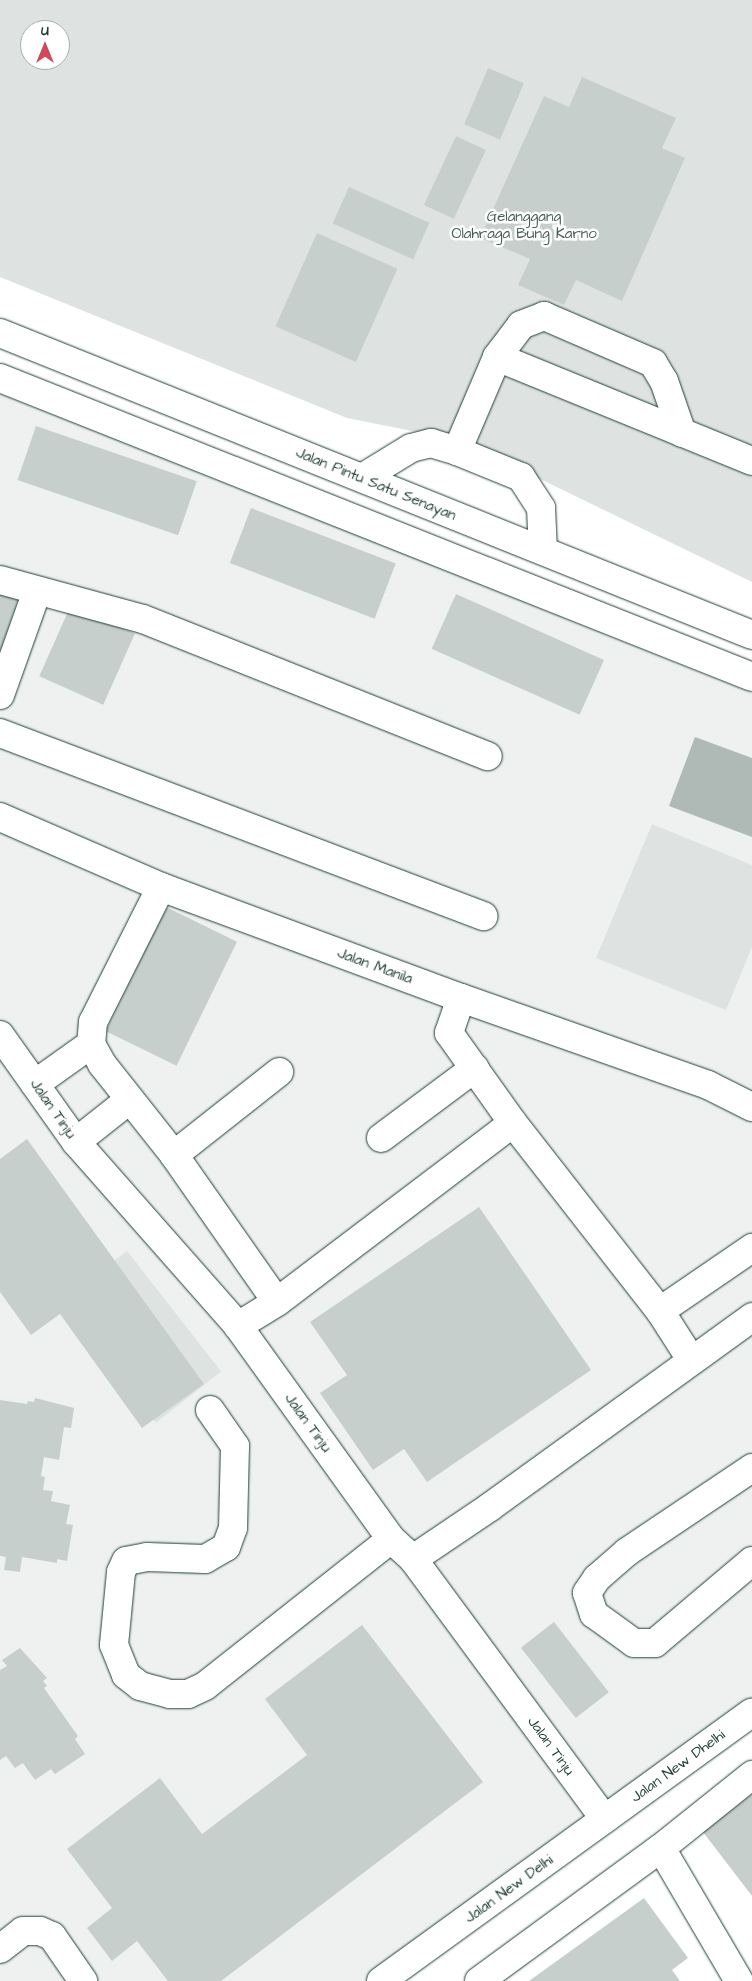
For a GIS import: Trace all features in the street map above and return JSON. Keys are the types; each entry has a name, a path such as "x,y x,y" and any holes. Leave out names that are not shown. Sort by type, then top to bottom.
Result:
{"street":[{"path":"457,451 497,357 521,325 544,316 653,363 664,381 682,433"},
{"name":"Jalan Pintu Satu Senayan","path":"0,333 752,635"},
{"path":"497,357 752,461"},
{"path":"0,378 752,677"},
{"path":"362,478 411,448 432,443 457,451 521,477 541,508 543,550"},
{"path":"0,580 143,619 488,756"},
{"path":"0,695 37,591"},
{"path":"0,733 483,916"},
{"name":"Jalan Manila","path":"0,817 161,886 461,998 708,1085 752,1107"},
{"path":"161,886 93,1022 91,1044 129,1100 174,1155 278,1302"},
{"path":"461,998 449,1032 513,1123 660,1311 692,1361"},
{"name":"Jalan Tinju","path":"0,1035 76,1142 238,1326 391,1539 413,1559 604,1819"},
{"path":"35,1084 91,1044"},
{"path":"381,1138 475,1068"},
{"path":"174,1155 279,1072"},
{"path":"76,1142 129,1100"},
{"path":"238,1326 278,1302 513,1123"},
{"path":"660,1311 752,1248"},
{"path":"413,1559 752,1317"},
{"path":"210,1410 235,1446 233,1528 226,1547 205,1559 147,1557 126,1561 121,1572 114,1646 126,1675 140,1686 170,1694 188,1694 205,1686 391,1539"},
{"path":"752,1468 627,1552 597,1578 587,1593 594,1614 634,1642 654,1642 752,1561"},
{"name":"Jalan New Dhelhi","path":"604,1819 752,1712"},
{"path":"479,1981 661,1848 752,1775"},
{"name":"Jalan New Delhi","path":"381,1981 604,1819"},
{"path":"661,1848 739,1981"},
{"path":"0,1949 24,1931 40,1931 52,1936 83,1981"}],"shaded area":[{"path":"0,391 752,693 752,1717 397,1981 0,1981"},
{"path":"695,737 752,758 752,837 669,806"}],"green space":[{"name":"Gelanggang Olahraga Bung Karno","path":"0,0 752,0 752,582 462,441 347,418 0,277"},
{"path":"652,824 752,865 752,947 726,1010 596,958"},
{"path":"127,1251 221,1372 156,1423 62,1302"}],"building":[{"path":"488,68 524,83 500,139 464,124"},
{"path":"582,77 676,118 662,148 685,158 622,301 576,280 564,305 518,285 530,259 480,238 544,96 569,107"},
{"path":"456,136 486,150 454,219 424,205"},
{"path":"349,187 429,223 413,259 333,224"},
{"path":"317,233 397,269 356,362 276,326"},
{"path":"36,426 197,481 178,535 17,480"},
{"path":"251,508 396,564 375,619 230,563"},
{"path":"0,591 19,597 0,654"},
{"path":"456,594 604,660 580,715 432,649"},
{"path":"71,605 135,633 103,705 39,676"},
{"path":"166,907 237,942 177,1066 106,1031"},
{"path":"27,1139 204,1384 142,1428 60,1314 31,1335 0,1292 0,1159"},
{"path":"479,1207 591,1370 427,1482 404,1449 373,1470 320,1393 347,1375 310,1322"},
{"path":"35,1398 74,1408 71,1428 64,1427 59,1460 44,1457 41,1476 45,1477 43,1490 53,1491 51,1501 70,1505 66,1524 73,1525 67,1561 57,1559 57,1563 22,1557 20,1572 4,1570 6,1557 0,1556 0,1400 27,1404 28,1401 34,1402"},
{"path":"554,1622 609,1692 576,1718 521,1648"},
{"path":"362,1625 483,1782 221,1981 168,1981 137,1941 112,1961 87,1928 112,1908 67,1849 160,1778 202,1834 307,1755 265,1699"},
{"path":"20,1648 47,1678 43,1681 47,1686 44,1688 78,1736 75,1739 85,1754 55,1774 51,1769 35,1780 23,1763 15,1768 6,1756 0,1760 0,1670 7,1666 2,1660"},
{"path":"752,1794 752,1896 703,1832"},
{"path":"644,1898 688,1958 672,1970 680,1981 529,1981"}]}
